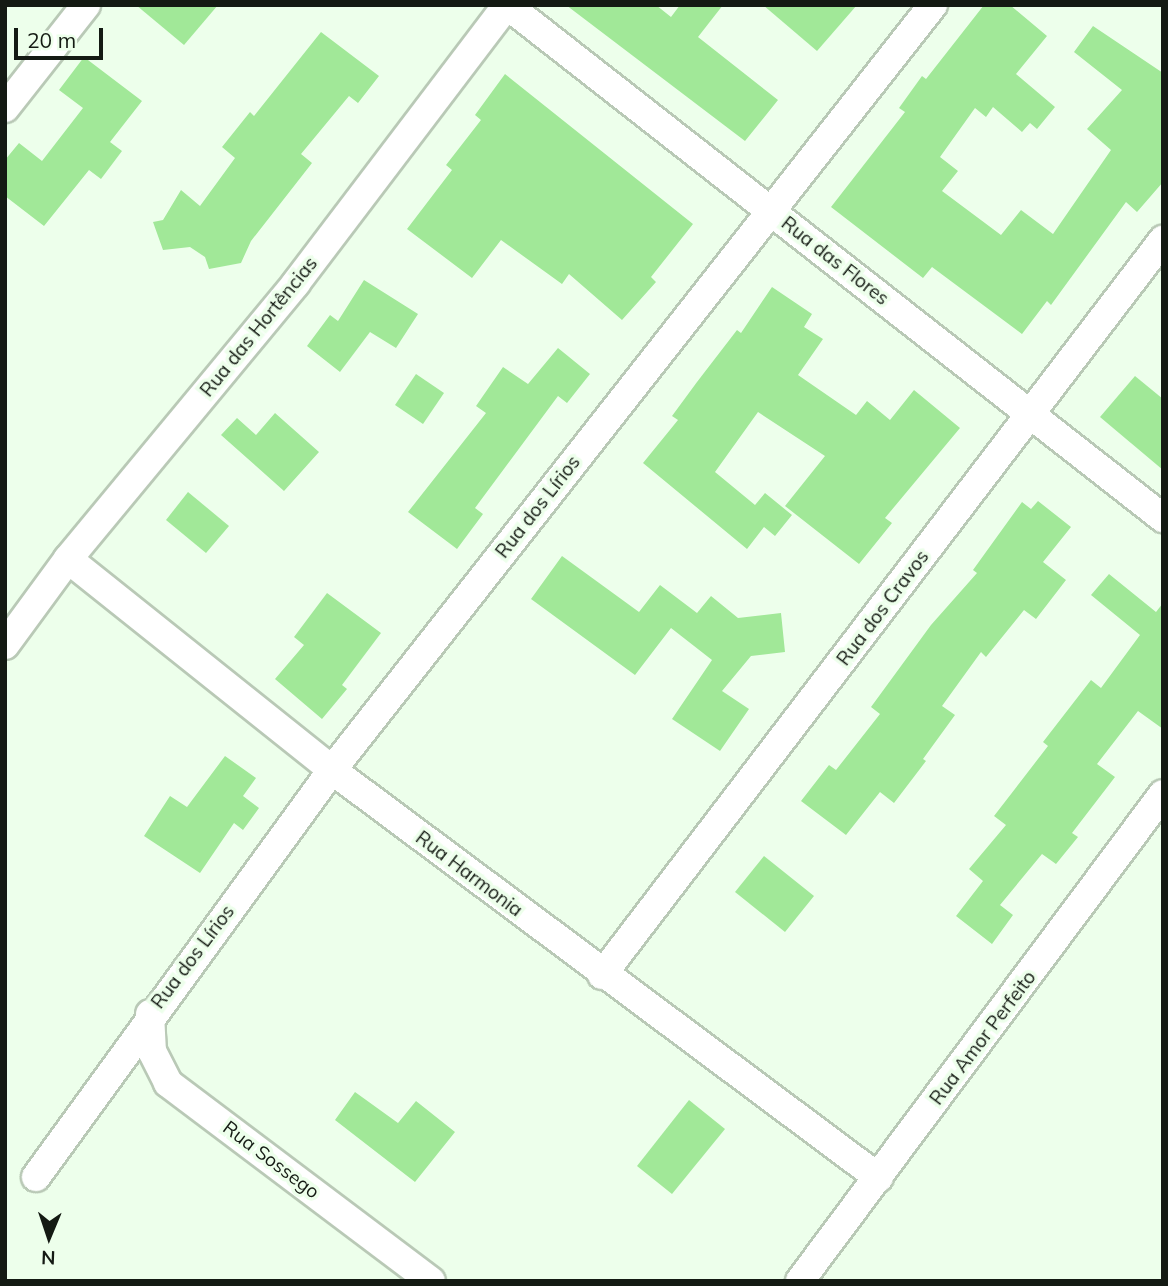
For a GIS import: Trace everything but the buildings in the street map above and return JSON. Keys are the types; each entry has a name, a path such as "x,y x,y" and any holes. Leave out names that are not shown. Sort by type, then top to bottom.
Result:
{"street":[{"path":"5,108 86,5"},
{"name":"Rua das Flores","path":"507,5 1163,518"},
{"name":"Rua das Hortências","path":"5,645 68,559 296,283 507,5"},
{"name":"Rua dos Lírios","path":"36,1177 150,1014 332,769 933,5"},
{"name":"Rua dos Cravos","path":"601,975 1163,240"},
{"name":"Rua Harmonia","path":"68,559 332,769 601,975 879,1178"},
{"name":"Rua Amor Perfeito","path":"800,1281 1163,794"},
{"name":"Rua Sossego","path":"150,1014 152,1051 168,1083 431,1281"}]}
